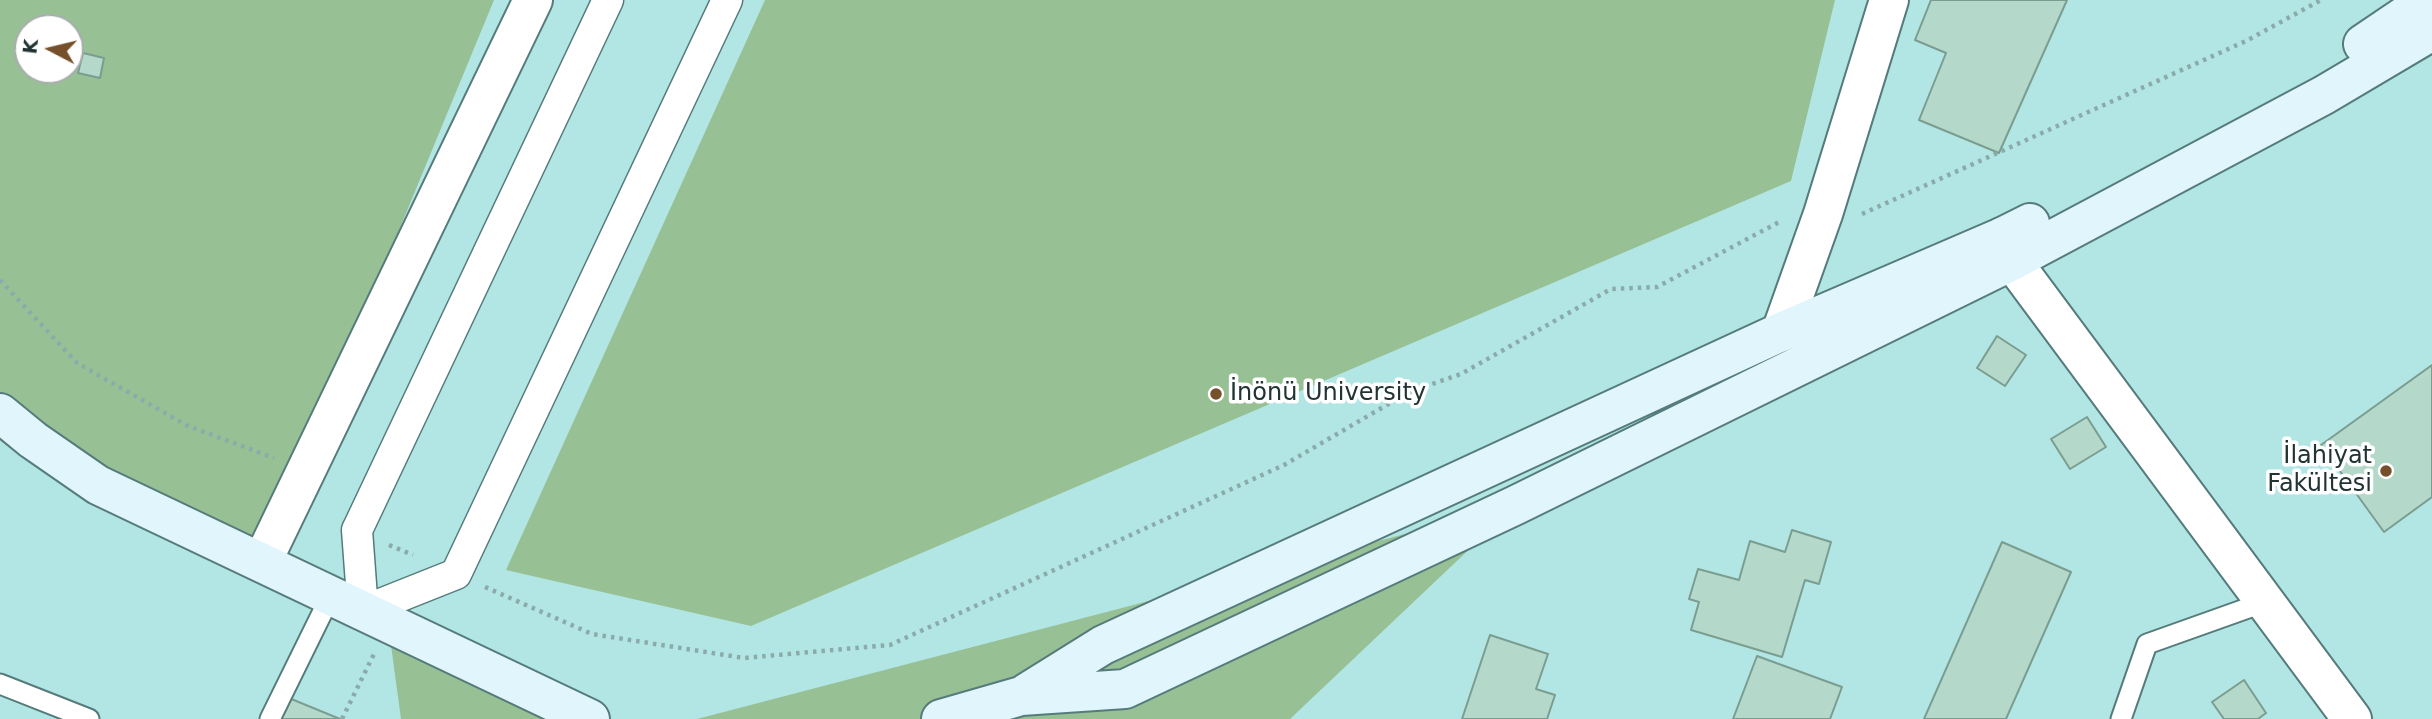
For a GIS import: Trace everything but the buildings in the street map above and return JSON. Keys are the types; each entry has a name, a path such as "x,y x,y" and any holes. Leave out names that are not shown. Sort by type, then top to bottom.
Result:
{"main road":[{"path":"1021,696 1103,645 1781,332 2007,249 2308,81 2428,0"},
{"path":"941,719 1021,696 1125,689 1516,505 2007,249 2324,95 2432,31"},
{"path":"0,413 33,440 98,485 361,610 534,706 590,719"}],"street":[{"path":"262,562 533,0"},
{"path":"608,0 357,530 361,610 456,574 727,0"},
{"path":"1781,332 1823,214 1889,0"},
{"path":"2007,249 2352,719"}],"lane":[{"path":"2121,719 2147,644 2265,602"},
{"path":"270,719 361,610"},
{"path":"0,684 89,719"}],"path":[{"path":"592,634 744,658 890,645 1284,465 1409,392 1461,374 1611,289 1657,287 1792,215 1859,215 2246,41 2321,0"},
{"path":"342,719 361,610"}],"shaded area":[{"name":"İnönü University","path":"0,0 2432,0 2432,719 0,719"}],"green space":[{"path":"0,0 494,0 262,562 0,439"},
{"path":"765,0 1835,0 1791,181 751,626 506,570"},
{"path":"1516,505 1290,719 697,719"},
{"path":"388,623 599,719 401,719"}],"place":[{"name":"İnönü University","path":"1216,394"},
{"name":"İlahiyat Fakültesi","path":"2386,471"}]}
